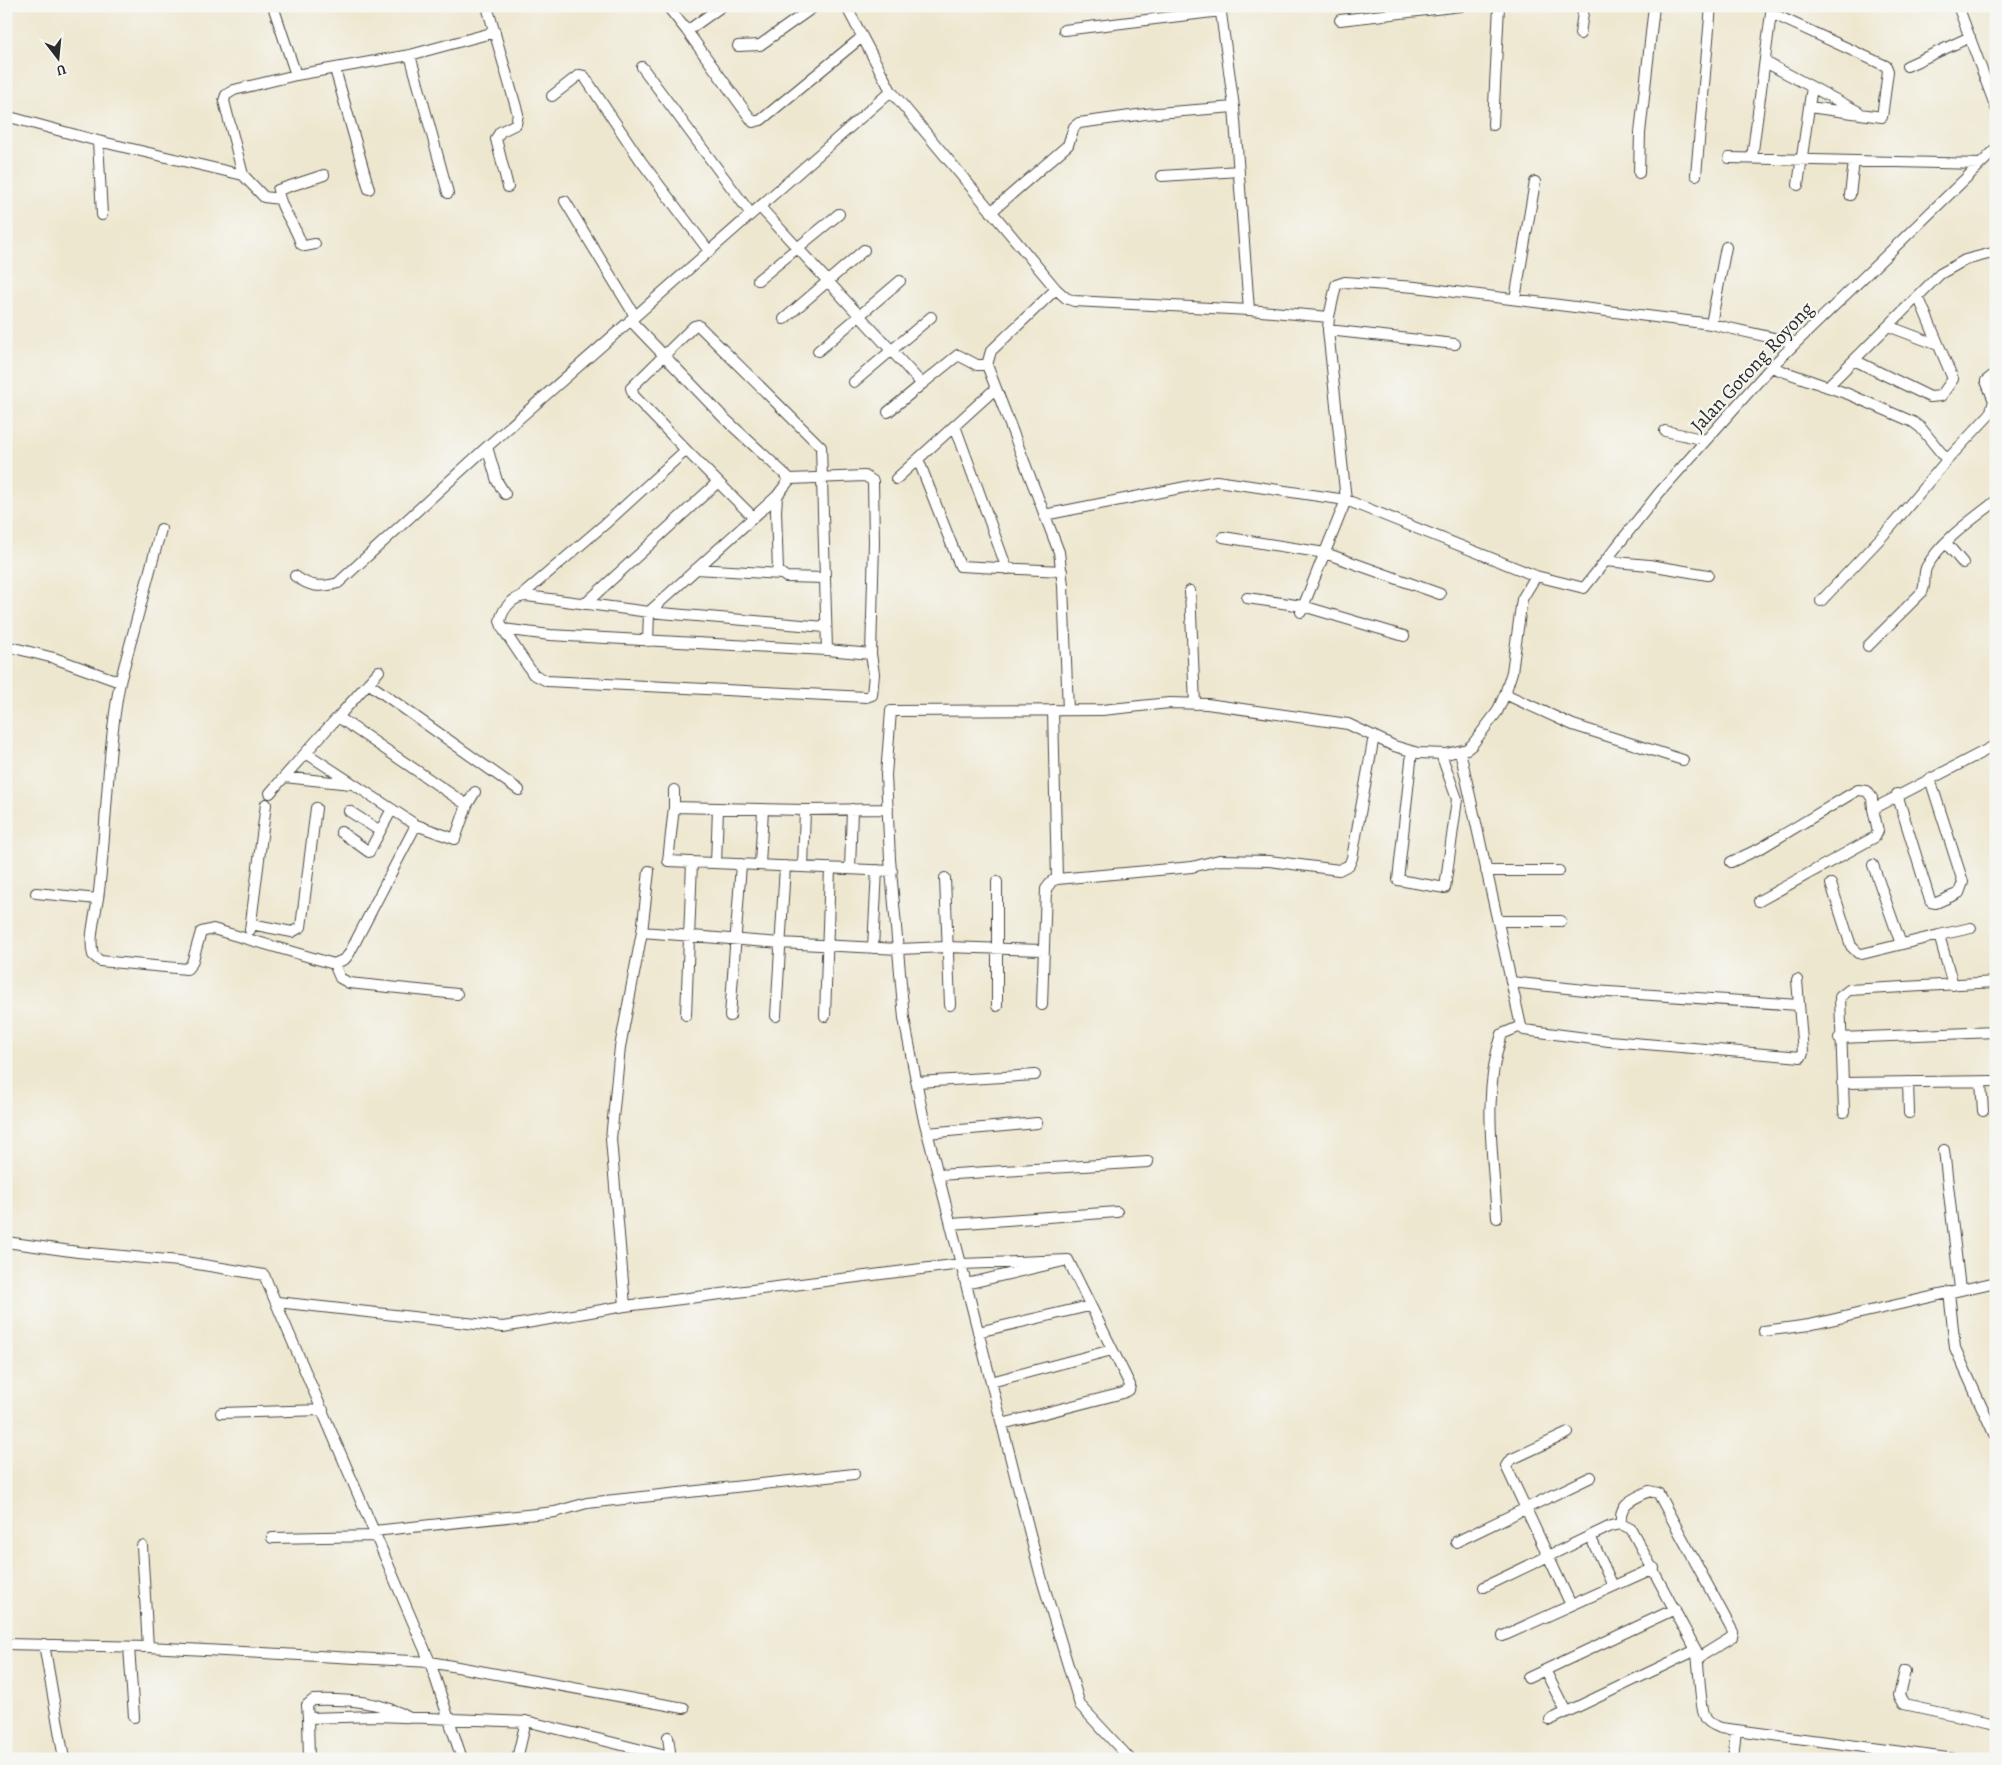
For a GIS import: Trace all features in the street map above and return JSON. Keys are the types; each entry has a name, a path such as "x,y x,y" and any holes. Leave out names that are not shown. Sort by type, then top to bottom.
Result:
{"street":[{"path":"273,6 296,75"},
{"path":"487,6 518,114 516,124 500,132 496,139 508,187"},
{"path":"686,31 722,6"},
{"path":"738,46 760,45 814,6"},
{"path":"846,6 891,91 1056,289 1066,298 1074,301 1249,310 1329,318"},
{"path":"1340,20 1461,6"},
{"path":"1493,125 1499,6"},
{"path":"1580,34 1584,6"},
{"path":"1639,174 1640,133 1654,6"},
{"path":"1696,175 1711,6"},
{"path":"1958,6 1970,37 1991,80 1996,108"},
{"path":"668,7 753,122 761,120 862,36"},
{"path":"1064,30 1220,9 1234,107 1249,310"},
{"path":"1752,158 1771,10 1886,66 1888,74 1883,115 1878,118 1809,107"},
{"path":"280,199 264,197 243,175 224,102 226,95 234,90 296,75 410,56 495,32"},
{"path":"1908,66 1970,37"},
{"path":"410,56 448,193"},
{"path":"1764,62 1867,116"},
{"path":"642,67 751,214"},
{"path":"336,69 369,189"},
{"path":"552,96 572,80 584,75 641,161 710,251"},
{"path":"1798,185 1812,87"},
{"path":"295,576 312,586 338,583 486,447 891,91"},
{"path":"991,212 1068,145 1074,127 1079,123 1145,114 1234,107"},
{"path":"6,116 98,141 243,175"},
{"path":"98,141 102,215"},
{"name":"Jalan Gotong Royong","path":"1536,576 1584,588 1659,493 1771,367 1996,149"},
{"path":"1729,158 1980,164"},
{"path":"1850,195 1854,161"},
{"path":"1162,176 1239,172"},
{"path":"315,244 305,246 301,244 296,228 288,217 280,199 279,188 324,175"},
{"path":"1515,299 1535,182"},
{"path":"566,201 633,318 664,355 724,418 790,479 866,476 873,480 874,532 871,654 873,690 870,697 546,681 534,674 503,629 500,621 504,611 511,602 521,596 620,511 686,450"},
{"path":"760,207 922,384"},
{"path":"758,280 796,247 839,214"},
{"path":"1711,324 1726,248"},
{"path":"784,319 864,250"},
{"path":"1827,387 1940,274 1965,260 1996,252"},
{"path":"818,351 900,281"},
{"path":"1302,609 1346,500 1328,330 1333,291 1336,286 1345,282 1415,287 1515,299 1711,324 1796,343"},
{"path":"1056,289 991,351 987,365 1059,552 1062,571 1068,710"},
{"path":"1854,360 1930,397 1938,398 1953,381 1947,361 1938,345 1918,296"},
{"path":"854,382 931,317"},
{"path":"753,517 686,450 631,390 631,386 694,326 700,326 819,444 822,453 821,478 827,650"},
{"path":"1888,326 1938,345"},
{"path":"1328,330 1455,344"},
{"path":"888,412 958,355 977,365 987,365"},
{"path":"1771,367 1827,387 1913,422 1921,428 1947,460"},
{"path":"1821,601 1890,528 1947,460 1990,414 1994,401 1986,381 1996,373"},
{"path":"896,478 995,389"},
{"path":"954,426 1007,568"},
{"path":"1665,431 1706,440"},
{"path":"486,447 497,481 505,494"},
{"path":"918,459 957,562 964,568 1062,571"},
{"path":"648,641 649,612 777,496 790,479"},
{"path":"1044,515 1216,481 1346,500 1536,576 1522,599 1512,672 1505,694 1497,712 1480,737 1467,749 1460,751 1441,754 1412,752 1394,746 1348,724 1300,716 1169,702 1102,710 891,711 886,775 898,949 904,1018 927,1133 1040,1573 1080,1705 1130,1759"},
{"path":"585,604 718,482"},
{"path":"777,496 776,566 781,574"},
{"path":"1868,646 1922,592 1928,565 1946,543 1996,501"},
{"path":"161,529 120,682 115,715 92,951 95,958 100,961 187,969 192,963 201,932 213,929 334,964 345,959 349,954 416,825"},
{"path":"1223,537 1325,553 1440,594"},
{"path":"1946,543 1963,563"},
{"path":"1605,561 1649,564 1708,575"},
{"path":"696,569 781,574 786,577 825,578"},
{"path":"1190,591 1195,704"},
{"path":"521,596 649,612 825,627"},
{"path":"1247,598 1302,609 1404,636"},
{"path":"503,629 550,635 871,654"},
{"path":"6,646 54,658 120,682"},
{"path":"270,793 379,671"},
{"path":"368,683 519,790"},
{"path":"1505,694 1573,725 1683,760"},
{"path":"1053,710 1057,879"},
{"path":"338,717 467,806"},
{"path":"1042,1005 1046,889 1052,881 1192,867 1219,860 1269,861 1339,870 1349,865 1352,858 1374,736"},
{"path":"1873,809 1897,794 1996,745"},
{"path":"1460,751 1521,1026 1528,1032 1798,1058 1803,1053 1797,980"},
{"path":"1412,752 1398,880 1445,888 1456,799 1441,754"},
{"path":"306,753 416,825 455,839 467,806 475,792"},
{"path":"284,777 354,784"},
{"path":"1897,794 1931,902 1936,903 1960,893 1964,882 1930,779"},
{"path":"674,790 668,861 892,871"},
{"path":"1731,862 1761,848 1858,790 1870,794 1878,831 1875,837 1759,900"},
{"path":"249,940 266,804"},
{"path":"674,807 805,810 888,809"},
{"path":"251,924 292,932 301,927 316,808"},
{"path":"340,832 369,852 392,809"},
{"path":"716,863 718,809"},
{"path":"760,865 763,809"},
{"path":"850,869 852,809"},
{"path":"803,867 805,810"},
{"path":"349,811 380,831"},
{"path":"686,1015 692,862"},
{"path":"730,1016 741,864"},
{"path":"1873,865 1901,944"},
{"path":"776,1016 785,866"},
{"path":"825,1016 830,868"},
{"path":"873,948 877,870"},
{"path":"624,1306 611,1139 620,1047 642,932 649,871"},
{"path":"1486,872 1559,872"},
{"path":"945,878 946,947 950,1005"},
{"path":"997,882 997,1006"},
{"path":"1831,884 1855,951 1862,954 1971,928"},
{"path":"36,893 98,898"},
{"path":"1498,921 1562,921"},
{"path":"642,932 828,946 898,949 946,947 1043,950"},
{"path":"1939,935 1953,984"},
{"path":"334,964 340,978 349,983 457,994"},
{"path":"1511,982 1594,991 1799,1005"},
{"path":"1844,1112 1839,1038 1840,997 1846,991 1996,982"},
{"path":"1497,1218 1489,1113 1494,1057 1502,1034 1521,1026"},
{"path":"1839,1038 1996,1032"},
{"path":"917,1082 1035,1075"},
{"path":"1842,1083 1996,1081"},
{"path":"1908,1082 1909,1113"},
{"path":"1981,1082 1983,1112"},
{"path":"927,1133 1038,1123"},
{"path":"1944,1150 1954,1290 1954,1348 1994,1434"},
{"path":"938,1175 1148,1162"},
{"path":"951,1224 1117,1212"},
{"path":"6,1242 256,1272 264,1275 430,1662 462,1759"},
{"path":"277,1302 503,1327 624,1306 961,1264 1068,1260"},
{"path":"966,1284 1068,1260"},
{"path":"1002,1424 1124,1393 1128,1390 1130,1384 1089,1306 1068,1260"},
{"path":"1764,1331 1809,1325 1954,1290 1996,1282"},
{"path":"978,1332 1089,1306"},
{"path":"991,1382 1112,1350"},
{"path":"221,1413 323,1410"},
{"path":"1568,1433 1510,1460 1506,1466 1571,1605"},
{"path":"272,1538 375,1533 555,1512 597,1501 854,1474"},
{"path":"1456,1542 1591,1477"},
{"path":"1550,1720 1727,1641 1732,1637 1733,1632 1658,1493 1649,1490 1624,1505 1620,1511 1621,1524"},
{"path":"1484,1587 1611,1526 1621,1524 1631,1528 1654,1568 1697,1654 1704,1714 1711,1724 1721,1728 1908,1756 1955,1759"},
{"path":"1590,1536 1613,1586"},
{"path":"142,1546 148,1647"},
{"path":"1503,1636 1654,1568"},
{"path":"1528,1678 1675,1609"},
{"path":"6,1644 148,1647 430,1662 684,1708"},
{"path":"44,1644 64,1759"},
{"path":"129,1647 134,1717"},
{"path":"1545,1670 1566,1712"},
{"path":"1905,1672 1899,1695 1904,1704 1996,1724"},
{"path":"309,1759 309,1702 347,1699 396,1710 410,1718"},
{"path":"308,1718 410,1718 526,1722 671,1758 668,1737"},
{"path":"517,1759 526,1722"},
{"path":"1733,1759 1736,1730"}]}
